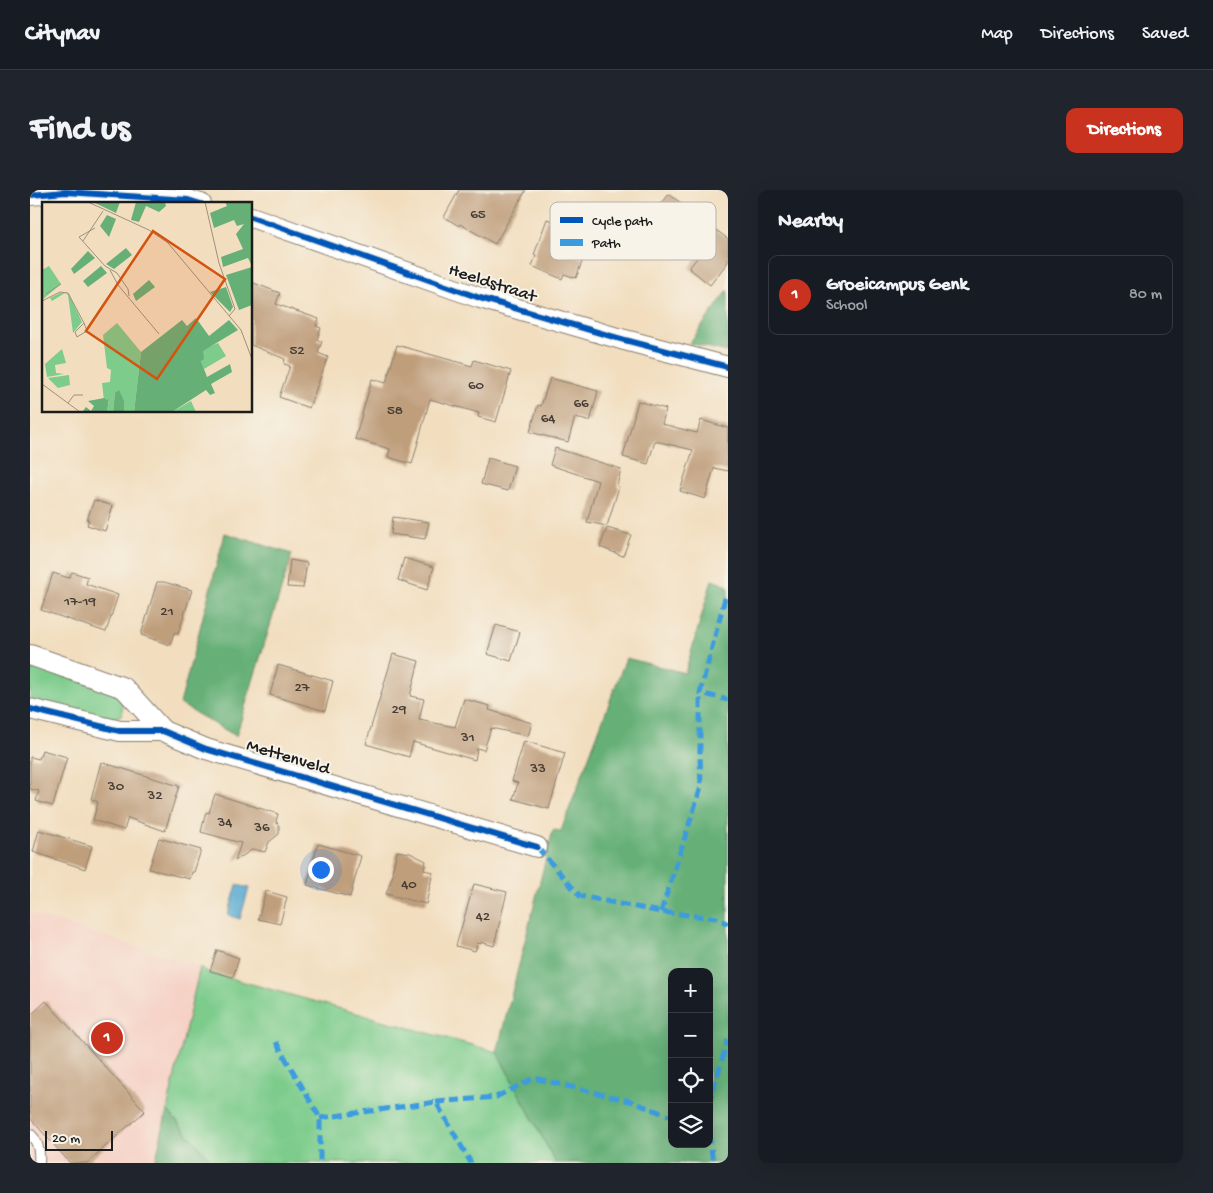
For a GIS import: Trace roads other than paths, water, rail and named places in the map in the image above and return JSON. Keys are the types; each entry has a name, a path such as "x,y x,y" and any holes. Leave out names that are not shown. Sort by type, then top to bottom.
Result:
{"street":[{"path":"30,195 66,192 195,202"},
{"name":"Heeldstraat","path":"252,217 480,298 621,339 728,367"},
{"name":"Mettenveld","path":"30,655 124,688 163,730"},
{"name":"Mettenveld","path":"30,709 120,731 163,730 216,752 537,847"}],"lane":[{"path":"30,1134 38,1145 39,1163"}],"water":[{"path":"237,885 249,888 240,919 228,915"}],"place":[{"name":"Groeicampus Genk","path":"107,1038"}]}
